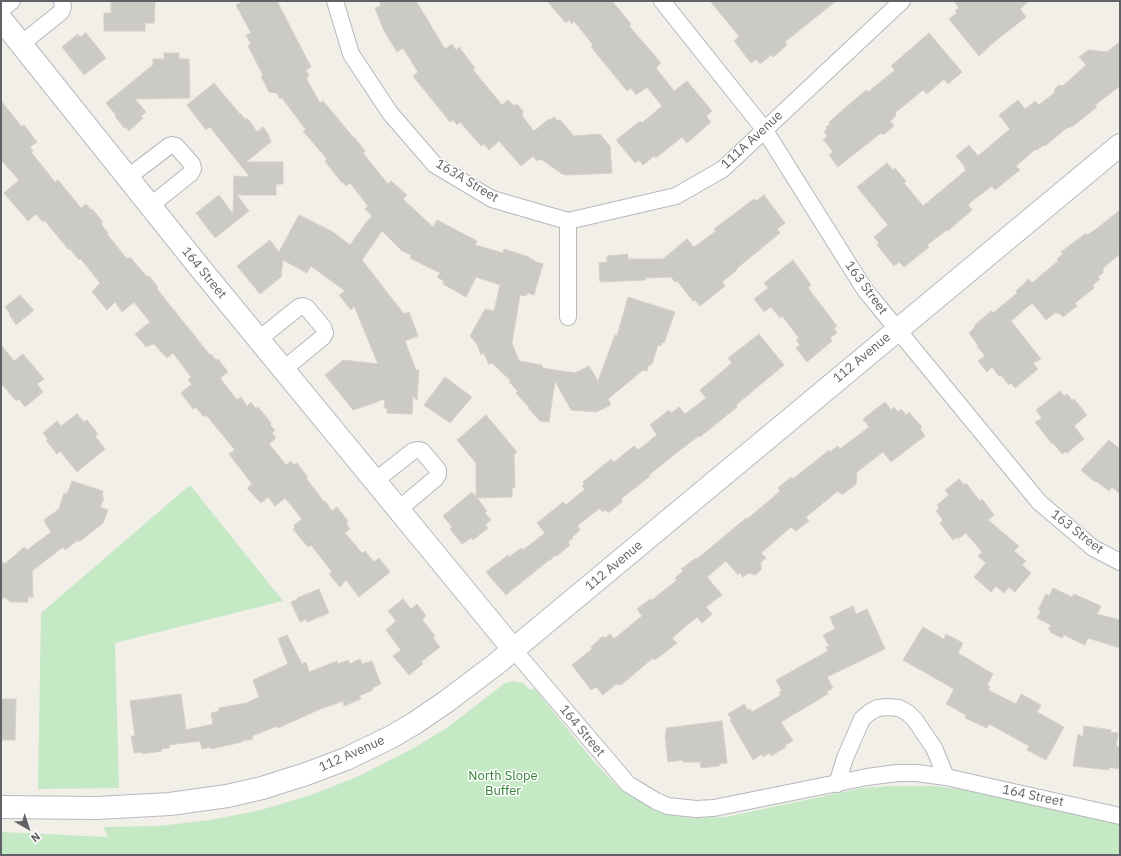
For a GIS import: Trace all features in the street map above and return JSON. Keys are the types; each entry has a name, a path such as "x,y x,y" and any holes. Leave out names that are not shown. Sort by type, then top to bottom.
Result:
{"street":[{"path":"1,10 12,1"},
{"path":"21,44 61,12 63,7 62,1"},
{"name":"163A Street","path":"335,1 351,54 390,113 436,165 492,199 568,221"},
{"name":"163 Street","path":"662,1 764,129 865,290 1039,502 1093,548 1120,562"},
{"name":"111A Avenue","path":"568,221 676,196 723,169 902,1"},
{"name":"164 Street","path":"1,19 196,264 513,649 628,784 656,801 668,806 696,809 714,808 867,777 917,773 946,777 1120,816"},
{"name":"112 Avenue","path":"1,807 97,808 170,804 228,796 262,788 346,759 391,737 415,723 447,701 513,649 1120,144"},
{"path":"127,178 172,145 176,146 192,164 193,169 191,173 150,206"},
{"path":"568,221 568,316"},
{"path":"259,339 298,307 303,306 307,308 323,327 325,333 323,338 284,369"},
{"path":"376,481 414,451 418,450 422,451 438,470 436,478 399,509"},
{"path":"837,784 845,758 862,719 870,712 878,708 887,707 899,708 908,713 915,720 934,748 946,777"}],"green space":[{"path":"190,485 283,601 115,643 119,788 38,789 41,613"},
{"name":"North Slope Buffer","path":"514,681 523,683 530,690 534,688 595,763 618,787 645,805 658,811 692,818 726,817 862,788 891,786 935,786 971,791 1120,822 1120,855 1,855 1,832 108,837 103,827 159,826 210,820 261,810 311,795 357,777 414,748 448,727 505,683"}],"building":[{"path":"111,1 155,1 154,23 145,23 145,31 104,31 104,13 111,13"},
{"path":"244,1 277,1 311,67 306,70 309,76 306,78 320,103 323,101 355,138 365,151 363,153 388,184 391,181 407,195 403,199 433,227 437,220 477,241 475,245 503,253 504,249 529,257 534,260 533,261 543,264 534,295 528,293 526,296 520,295 512,343 519,361 542,365 542,368 575,373 589,366 598,381 615,335 617,336 628,297 675,312 664,343 662,342 661,346 658,345 652,364 648,366 647,371 643,370 608,399 611,405 596,412 571,410 555,381 549,422 540,421 516,393 518,391 509,382 511,381 492,363 489,365 484,353 481,355 477,344 470,336 485,309 494,311 500,285 476,277 466,297 443,284 444,281 437,277 440,273 410,258 411,255 402,251 382,231 362,260 404,314 409,312 418,336 405,341 416,370 419,370 417,400 413,396 412,414 387,413 387,408 384,408 385,399 353,410 325,375 343,360 378,364 354,306 351,310 339,295 345,291 311,266 307,273 283,260 281,277 260,294 237,266 270,240 279,252 299,215 333,232 350,245 372,216 365,209 368,206 350,183 346,186 343,182 342,183 325,161 327,159 303,131 306,130 282,98 280,99 277,93 269,92 261,76 263,75 248,46 251,44 246,35 251,33 236,5"},
{"path":"379,1 416,1 445,49 452,44 456,50 459,47 475,68 473,70 502,105 508,100 513,105 518,105 523,111 522,116 534,131 549,119 550,120 554,117 557,121 560,120 574,136 600,134 610,146 612,173 565,175 541,159 537,161 533,156 521,166 499,141 489,150 484,144 481,146 460,122 457,125 453,120 450,122 413,76 418,72 403,48 397,52 383,29 375,8 381,6"},
{"path":"547,1 612,1 631,24 629,26 661,63 656,68 674,91 687,81 712,111 706,116 711,122 687,143 682,137 656,158 654,156 643,165 639,160 635,163 616,140 640,121 642,123 662,106 647,87 636,95 631,88 627,91 591,47 593,45 574,21 572,24 569,20 566,23"},
{"path":"710,1 836,1 785,42 787,45 773,57 771,55 760,64 756,59 751,63 734,41 739,36"},
{"path":"954,1 1029,1 1020,9 1026,17 989,46 979,56 949,19 957,13 955,11 959,8"},
{"path":"86,33 106,58 84,75 62,47 78,34 80,37"},
{"path":"929,33 962,72 948,84 944,79 927,94 923,90 895,113 896,116 890,121 894,126 883,135 881,133 838,167 829,155 833,152 823,139 828,136 824,132 827,129 826,127 830,124 829,122 866,90 868,92 895,70 891,66"},
{"path":"1120,42 1120,86 1095,105 1097,107 1072,127 1068,127 1045,146 1044,145 1037,150 1036,149 1016,166 1020,170 995,190 992,186 972,201 968,205 972,210 948,231 947,230 927,245 929,247 904,267 899,262 894,266 877,245 879,243 874,237 888,225 857,187 887,163 893,170 895,168 906,181 904,183 923,206 966,170 956,156 969,145 978,156 1010,129 999,115 1018,100 1025,109 1035,101 1039,105 1054,93 1055,89 1059,85 1063,86 1086,65 1079,57 1088,50 1107,52"},
{"path":"164,53 179,53 179,59 189,59 190,98 135,99 146,112 141,116 143,118 129,131 126,127 124,128 106,103 153,65 153,59 164,59"},
{"path":"214,83 240,114 245,119 248,119 257,132 263,127 268,134 271,142 246,162 283,162 283,184 276,184 276,195 237,195 249,211 215,238 196,213 219,195 233,214 234,176 250,177 210,127 206,130 187,105"},
{"path":"1,101 22,127 24,125 37,142 30,147 33,151 31,152 55,182 58,180 81,208 86,204 91,210 92,209 103,222 101,224 108,233 107,234 127,259 130,257 147,277 149,276 158,287 157,289 210,355 211,354 216,360 218,359 228,372 220,378 237,400 241,397 247,406 251,402 256,409 258,407 271,423 270,425 275,430 272,433 276,438 269,444 286,465 291,461 294,465 297,463 324,502 325,501 332,511 337,507 348,521 346,523 350,529 345,533 362,553 365,551 374,562 379,558 390,572 359,597 346,580 340,587 329,574 332,572 311,545 308,547 293,529 295,527 294,525 302,519 285,498 275,506 268,497 261,503 247,488 252,484 229,454 235,450 207,416 203,416 196,407 193,409 181,393 192,384 188,380 191,377 173,353 167,358 154,344 146,347 135,334 150,322 134,302 122,312 115,302 107,310 92,292 100,283 81,259 79,260 70,249 69,250 45,221 43,222 36,214 28,221 4,193 19,180 1,160"},
{"path":"764,195 785,223 777,229 780,233 736,269 737,270 722,282 725,286 700,306 695,300 693,301 677,281 675,282 671,277 645,278 646,280 600,282 599,263 607,262 607,256 628,254 628,259 663,259 687,239 694,247 716,231 714,229 754,199 756,201"},
{"path":"1120,210 1120,254 1103,268 1103,273 1098,277 1100,279 1093,285 1094,288 1075,303 1077,306 1063,317 1056,312 1046,320 1032,303 1011,321 1041,359 1033,363 1038,369 1015,388 1011,383 1009,385 1001,375 999,376 992,367 987,372 978,361 985,356 969,333 975,327 974,326 991,311 993,313 1017,293 1016,291 1029,279 1032,283 1058,261 1057,259 1063,254 1061,252 1086,233 1087,235 1095,230"},
{"path":"793,260 811,285 808,288 837,326 834,328 837,333 830,338 832,341 807,362 796,348 800,345 796,340 799,338 782,316 780,318 771,307 764,312 754,299 768,288 764,283"},
{"path":"20,295 34,310 16,325 5,307"},
{"path":"759,334 784,365 736,405 737,407 649,475 650,476 621,499 622,502 608,513 605,510 602,512 600,508 577,526 580,530 568,542 570,545 506,595 486,572 508,555 509,557 521,548 523,550 545,533 537,523 563,502 566,505 585,489 582,486 584,484 583,482 611,459 614,462 634,446 638,450 657,435 650,425 669,410 671,413 679,407 685,414 706,398 700,390 732,363 728,358"},
{"path":"1,345 14,361 23,354 44,379 37,384 43,392 25,407 19,399 16,401 1,383"},
{"path":"445,377 472,397 450,423 424,405"},
{"path":"1060,391 1064,396 1067,394 1072,400 1074,399 1087,415 1074,426 1084,439 1067,453 1065,452 1062,454 1035,422 1042,418 1036,410"},
{"path":"885,402 891,410 894,407 898,412 901,409 906,415 909,412 922,427 920,429 925,436 891,462 883,452 857,472 856,484 842,495 838,491 806,517 809,521 796,531 791,527 761,553 766,558 761,562 761,570 755,575 749,573 743,577 740,573 738,575 726,561 707,577 722,595 706,607 712,614 702,623 697,617 672,638 677,643 655,660 653,658 621,685 616,684 603,695 596,687 591,690 572,665 592,649 591,647 603,636 605,638 610,634 614,639 642,616 637,609 650,599 652,600 677,580 675,578 683,571 681,569 696,558 697,559 770,500 780,491 778,488 791,477 793,479 829,450 830,452 838,446 840,449 869,427 863,419"},
{"path":"77,414 84,422 87,420 98,434 95,436 105,449 77,472 60,451 57,454 46,440 48,439 43,433 57,421 61,426"},
{"path":"486,415 517,452 514,454 515,487 512,488 512,497 477,498 487,511 485,513 491,520 485,525 488,528 473,540 471,538 462,544 450,529 452,527 443,516 472,492 476,497 476,463 457,440"},
{"path":"1109,440 1120,449 1120,494 1112,487 1109,491 1081,470"},
{"path":"959,479 964,485 966,483 980,501 982,499 994,515 988,520 1019,546 1014,551 1026,561 1022,565 1031,573 1015,592 1009,587 1004,593 996,586 991,592 974,577 986,563 978,556 982,552 966,533 958,539 957,537 953,540 940,523 943,520 936,511 939,508 937,505 949,495 945,490"},
{"path":"72,481 103,491 102,497 104,498 100,507 108,510 103,523 79,542 78,540 65,550 63,547 32,571 33,597 28,597 28,602 10,602 6,598 1,598 1,563 6,563 24,547 27,550 51,532 44,520 59,509 64,493 67,494"},
{"path":"1053,588 1072,597 1074,594 1101,606 1097,614 1120,620 1120,648 1088,638 1085,645 1064,635 1062,638 1050,632 1051,630 1048,629 1051,625 1037,618 1041,611 1038,610 1046,594 1049,596"},
{"path":"319,589 329,613 307,622 306,619 300,622 291,602"},
{"path":"403,599 411,609 417,604 426,616 422,619 435,636 433,638 440,647 421,662 423,664 409,675 393,656 401,650 386,630 396,621 388,611"},
{"path":"853,606 856,614 867,609 885,649 827,677 833,688 827,692 828,694 781,722 793,741 785,745 786,747 771,756 769,753 763,757 762,754 753,760 728,714 744,704 748,710 750,709 752,712 781,695 779,692 782,691 776,680 828,651 826,647 829,646 823,635 835,629 830,617"},
{"path":"923,627 944,639 946,634 963,643 958,653 993,674 987,685 990,687 988,690 1016,704 1021,694 1041,705 1037,712 1064,727 1046,760 1027,750 1029,746 989,724 987,728 965,718 966,715 946,704 954,689 903,660"},
{"path":"287,635 302,664 306,662 309,672 337,661 338,664 348,660 350,664 360,659 362,664 372,661 381,684 372,688 373,690 359,696 361,699 344,706 343,701 318,710 278,728 277,726 252,736 253,739 211,749 211,747 202,749 200,741 169,745 169,748 161,749 162,751 142,754 142,752 134,753 131,736 135,736 130,701 181,694 186,730 213,724 211,713 219,711 219,708 246,703 259,697 253,680 288,664 278,639"},
{"path":"1,699 16,699 15,740 1,740"},
{"path":"722,721 727,763 719,764 719,766 701,768 700,762 683,762 683,760 668,762 665,735 666,728"},
{"path":"1084,726 1111,730 1110,732 1118,733 1116,746 1120,747 1120,769 1109,767 1109,770 1073,766 1078,734 1083,737"}]}
